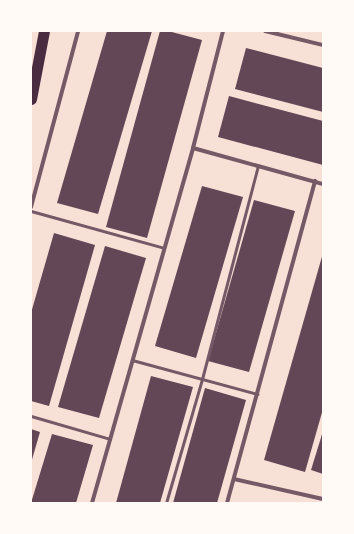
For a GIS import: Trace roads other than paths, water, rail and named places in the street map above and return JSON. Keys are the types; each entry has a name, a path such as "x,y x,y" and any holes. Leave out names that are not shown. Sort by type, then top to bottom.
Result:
{"highway":[{"path":"31,99 44,31"}],"street":[{"path":"31,207 78,31"},
{"path":"92,503 131,360 193,148 223,31"},
{"path":"265,31 323,45"},
{"path":"193,148 323,184"},
{"path":"227,503 315,182"},
{"path":"234,479 323,499"}],"lane":[{"path":"166,503 202,379 258,166"},
{"path":"31,211 164,248"},
{"path":"131,360 257,394"},
{"path":"31,416 110,438"}]}
